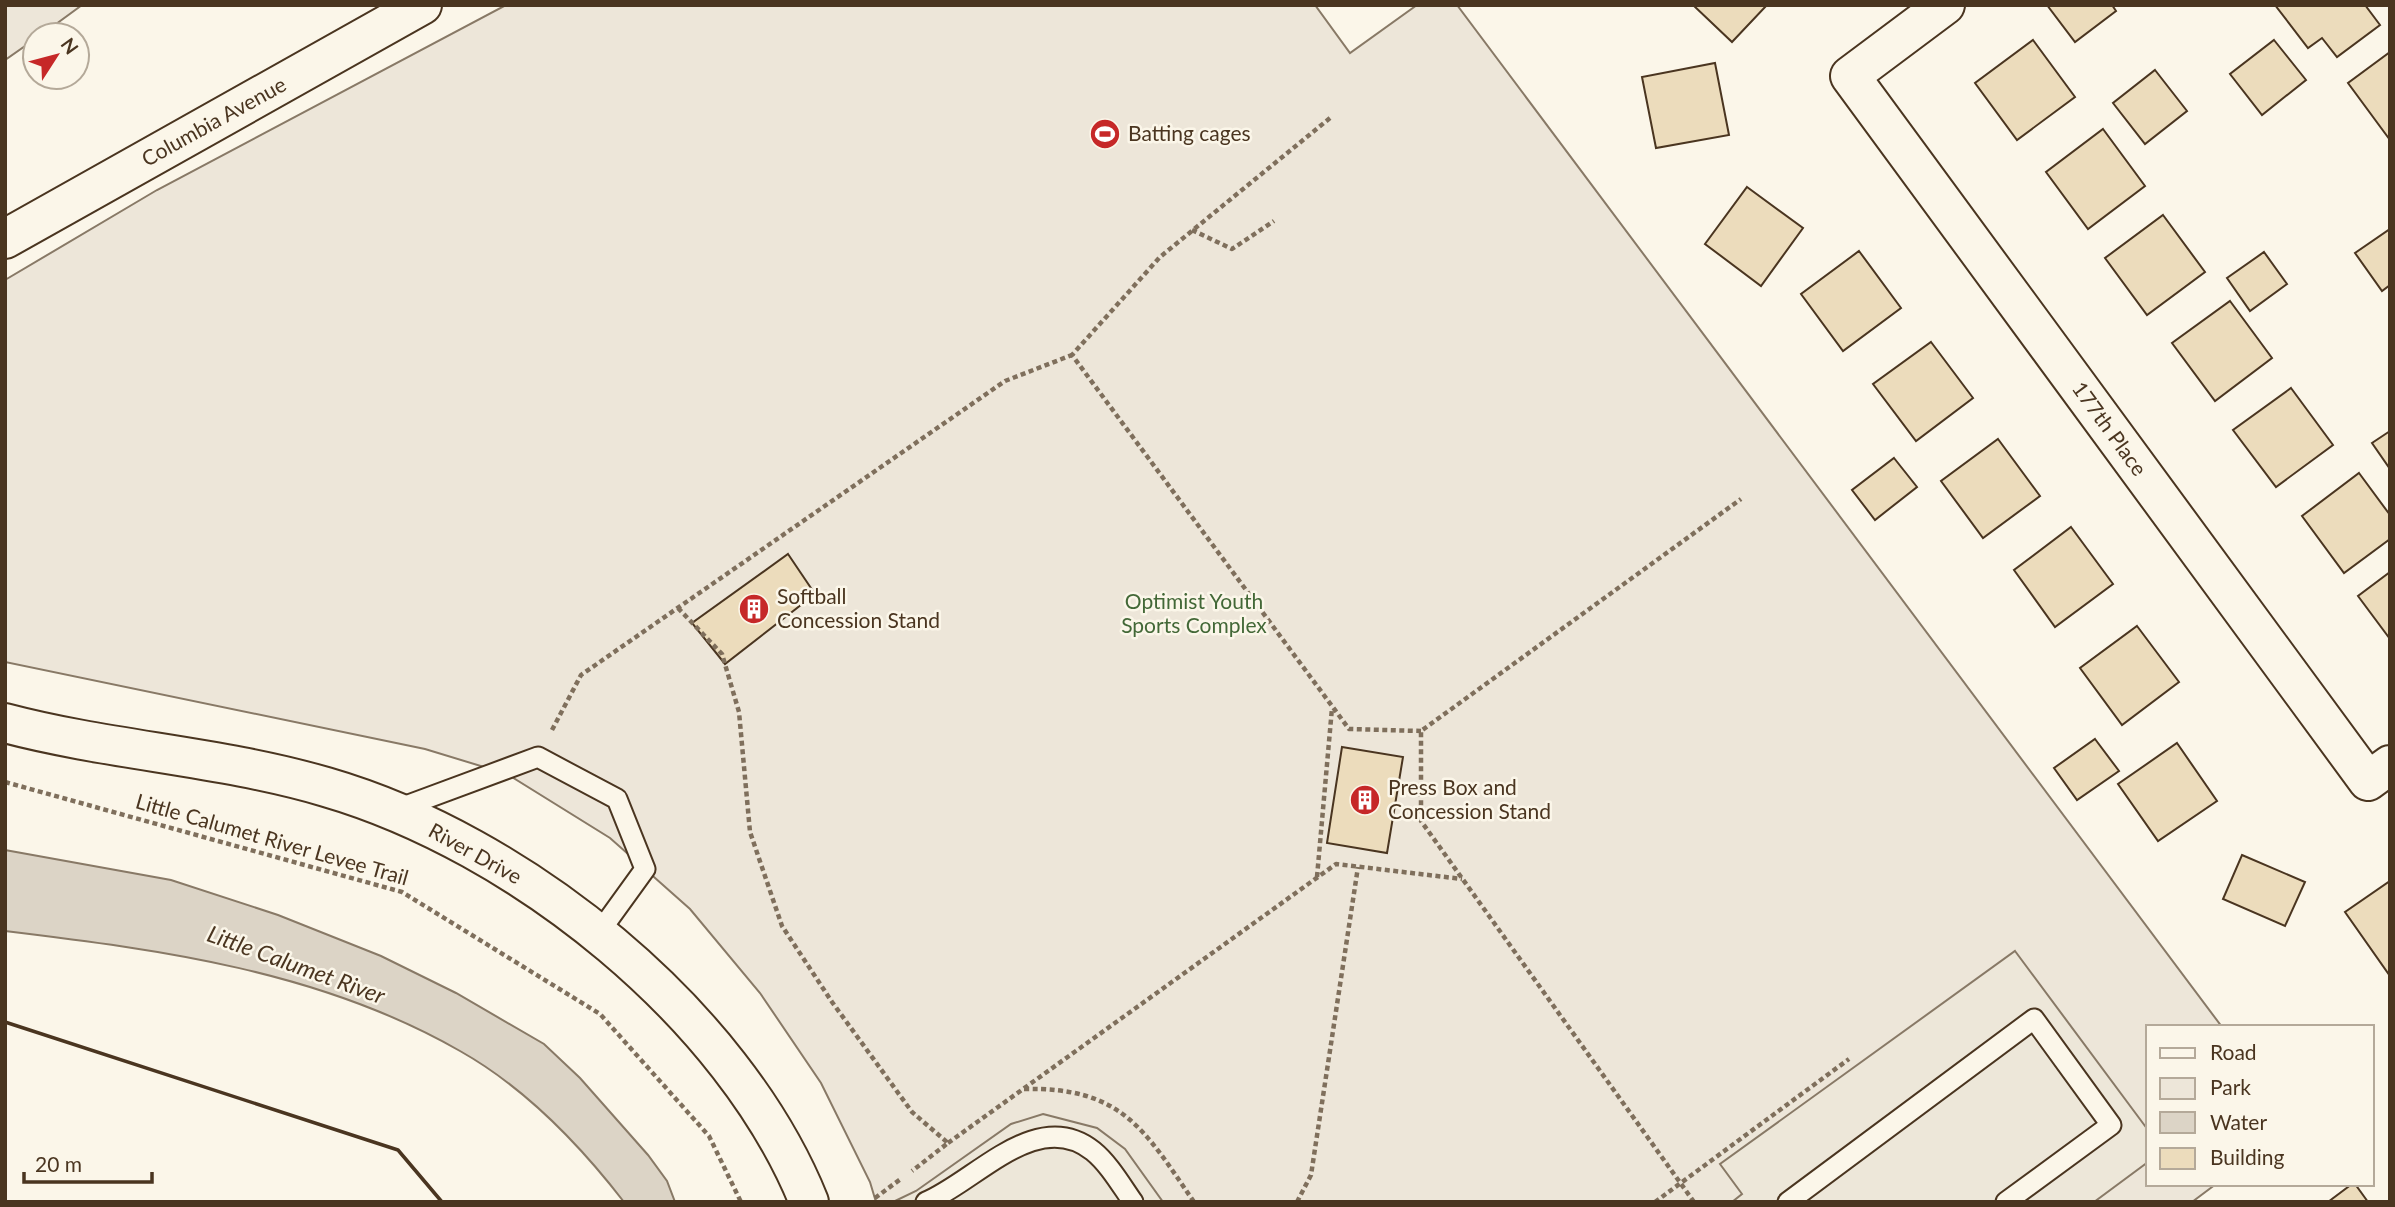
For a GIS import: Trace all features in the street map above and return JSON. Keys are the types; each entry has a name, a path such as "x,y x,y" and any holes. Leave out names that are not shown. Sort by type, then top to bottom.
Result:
{"street":[{"name":"Columbia Avenue","path":"5,239 422,5"},
{"name":"177th Place","path":"1945,5 1850,76 2379,773"},
{"name":"River Drive","path":"5,723 248,766 328,787 394,811 475,849 543,892 598,934 663,992 721,1054 774,1129 809,1202"}],"lane":[{"path":"394,811 538,757 617,799 645,869 598,934"},
{"path":"1788,1202 2034,1019 2111,1125 2006,1202"},
{"path":"926,1202 949,1197 1011,1148 1037,1138 1074,1141 1092,1150 1133,1202"}],"path":[{"path":"538,757 581,675 1005,381 1072,355 1160,257 1330,118"},
{"path":"1192,230 1232,249 1274,221"},
{"path":"1072,355 1349,729 1421,732 1741,499"},
{"path":"678,608 722,654 738,712 750,832 782,926 912,1112 948,1143"},
{"path":"1317,878 1332,706"},
{"path":"1421,732 1420,821 1694,1202"},
{"name":"Little Calumet River Levee Trail","path":"5,782 402,892 600,1014 709,1136 741,1202"},
{"path":"875,1198 1336,864 1463,879"},
{"path":"1297,1202 1311,1175 1358,866"},
{"path":"1655,1202 1849,1059"},
{"path":"1023,1089 1054,1088 1097,1100 1125,1114 1147,1134 1194,1202"}],"green space":[{"path":"5,5 82,5 60,21 21,21 21,49 5,60"},
{"name":"Optimist Youth Sports Complex","path":"506,5 1315,5 1350,53 1417,5 1457,5 2221,1025 2146,1025 2146,1186 2213,1186 2192,1202 876,1202 870,1182 821,1083 760,993 690,909 610,838 507,774 425,749 5,662 5,280 157,190"}],"shaded area":[{"path":"2015,951 2146,1127 2146,1163 2094,1202 1732,1202 1742,1194 1720,1164"},
{"path":"1043,1114 1097,1128 1125,1149 1163,1202 893,1202 916,1191 1011,1124"}],"water":[{"name":"Little Calumet River","path":"5,850 171,880 278,915 381,956 456,993 544,1044 580,1078 648,1155 667,1181 675,1202 624,1202 589,1159 550,1119 484,1065 407,1024 352,1001 239,968 181,956 5,931"}],"building":[{"path":"1693,5 1767,5 1732,42"},
{"path":"2047,5 2112,5 2116,11 2075,42"},
{"path":"2275,5 2365,5 2380,25 2337,57 2322,38 2308,48"},
{"path":"2033,40 2075,97 2017,140 1975,83"},
{"path":"2274,40 2306,80 2262,115 2230,74"},
{"path":"2390,52 2390,140 2348,83"},
{"path":"1715,63 1729,135 1656,148 1642,77"},
{"path":"2155,70 2187,111 2145,144 2113,103"},
{"path":"2103,129 2145,186 2088,229 2046,172"},
{"path":"1747,187 1803,228 1761,286 1705,244"},
{"path":"2163,215 2205,272 2147,315 2105,258"},
{"path":"2390,229 2390,285 2382,291 2355,253"},
{"path":"1859,251 1901,308 1843,351 1801,294"},
{"path":"2264,252 2287,284 2250,311 2227,278"},
{"path":"2230,301 2272,358 2215,401 2172,343"},
{"path":"1931,342 1973,398 1916,441 1873,384"},
{"path":"2291,388 2333,445 2276,487 2233,430"},
{"path":"2390,431 2390,469 2372,443"},
{"path":"1998,439 2040,496 1983,538 1941,481"},
{"path":"1894,458 1917,487 1875,520 1852,490"},
{"path":"2359,473 2390,515 2390,539 2344,573 2302,516"},
{"path":"2071,527 2113,584 2055,627 2014,570"},
{"name":"Softball Concession Stand","path":"788,554 815,594 725,664 692,623"},
{"path":"2390,572 2390,639 2358,596"},
{"path":"2137,626 2179,682 2122,725 2080,668"},
{"path":"2095,739 2119,771 2077,800 2054,768"},
{"path":"2177,743 2217,801 2158,841 2118,784"},
{"name":"Press Box and Concession Stand","path":"1342,747 1403,757 1387,853 1327,843"},
{"path":"2242,855 2305,882 2285,926 2223,899"},
{"path":"2390,881 2390,976 2345,912"},
{"path":"2349,1186 2356,1186 2368,1202 2328,1202"}],"wall":[{"path":"5,1022 398,1150 442,1202"}],"place":[{"name":"Batting cages","path":"1105,134"},
{"name":"Softball Concession Stand","path":"754,609"},
{"name":"Press Box and Concession Stand","path":"1365,800"}]}
